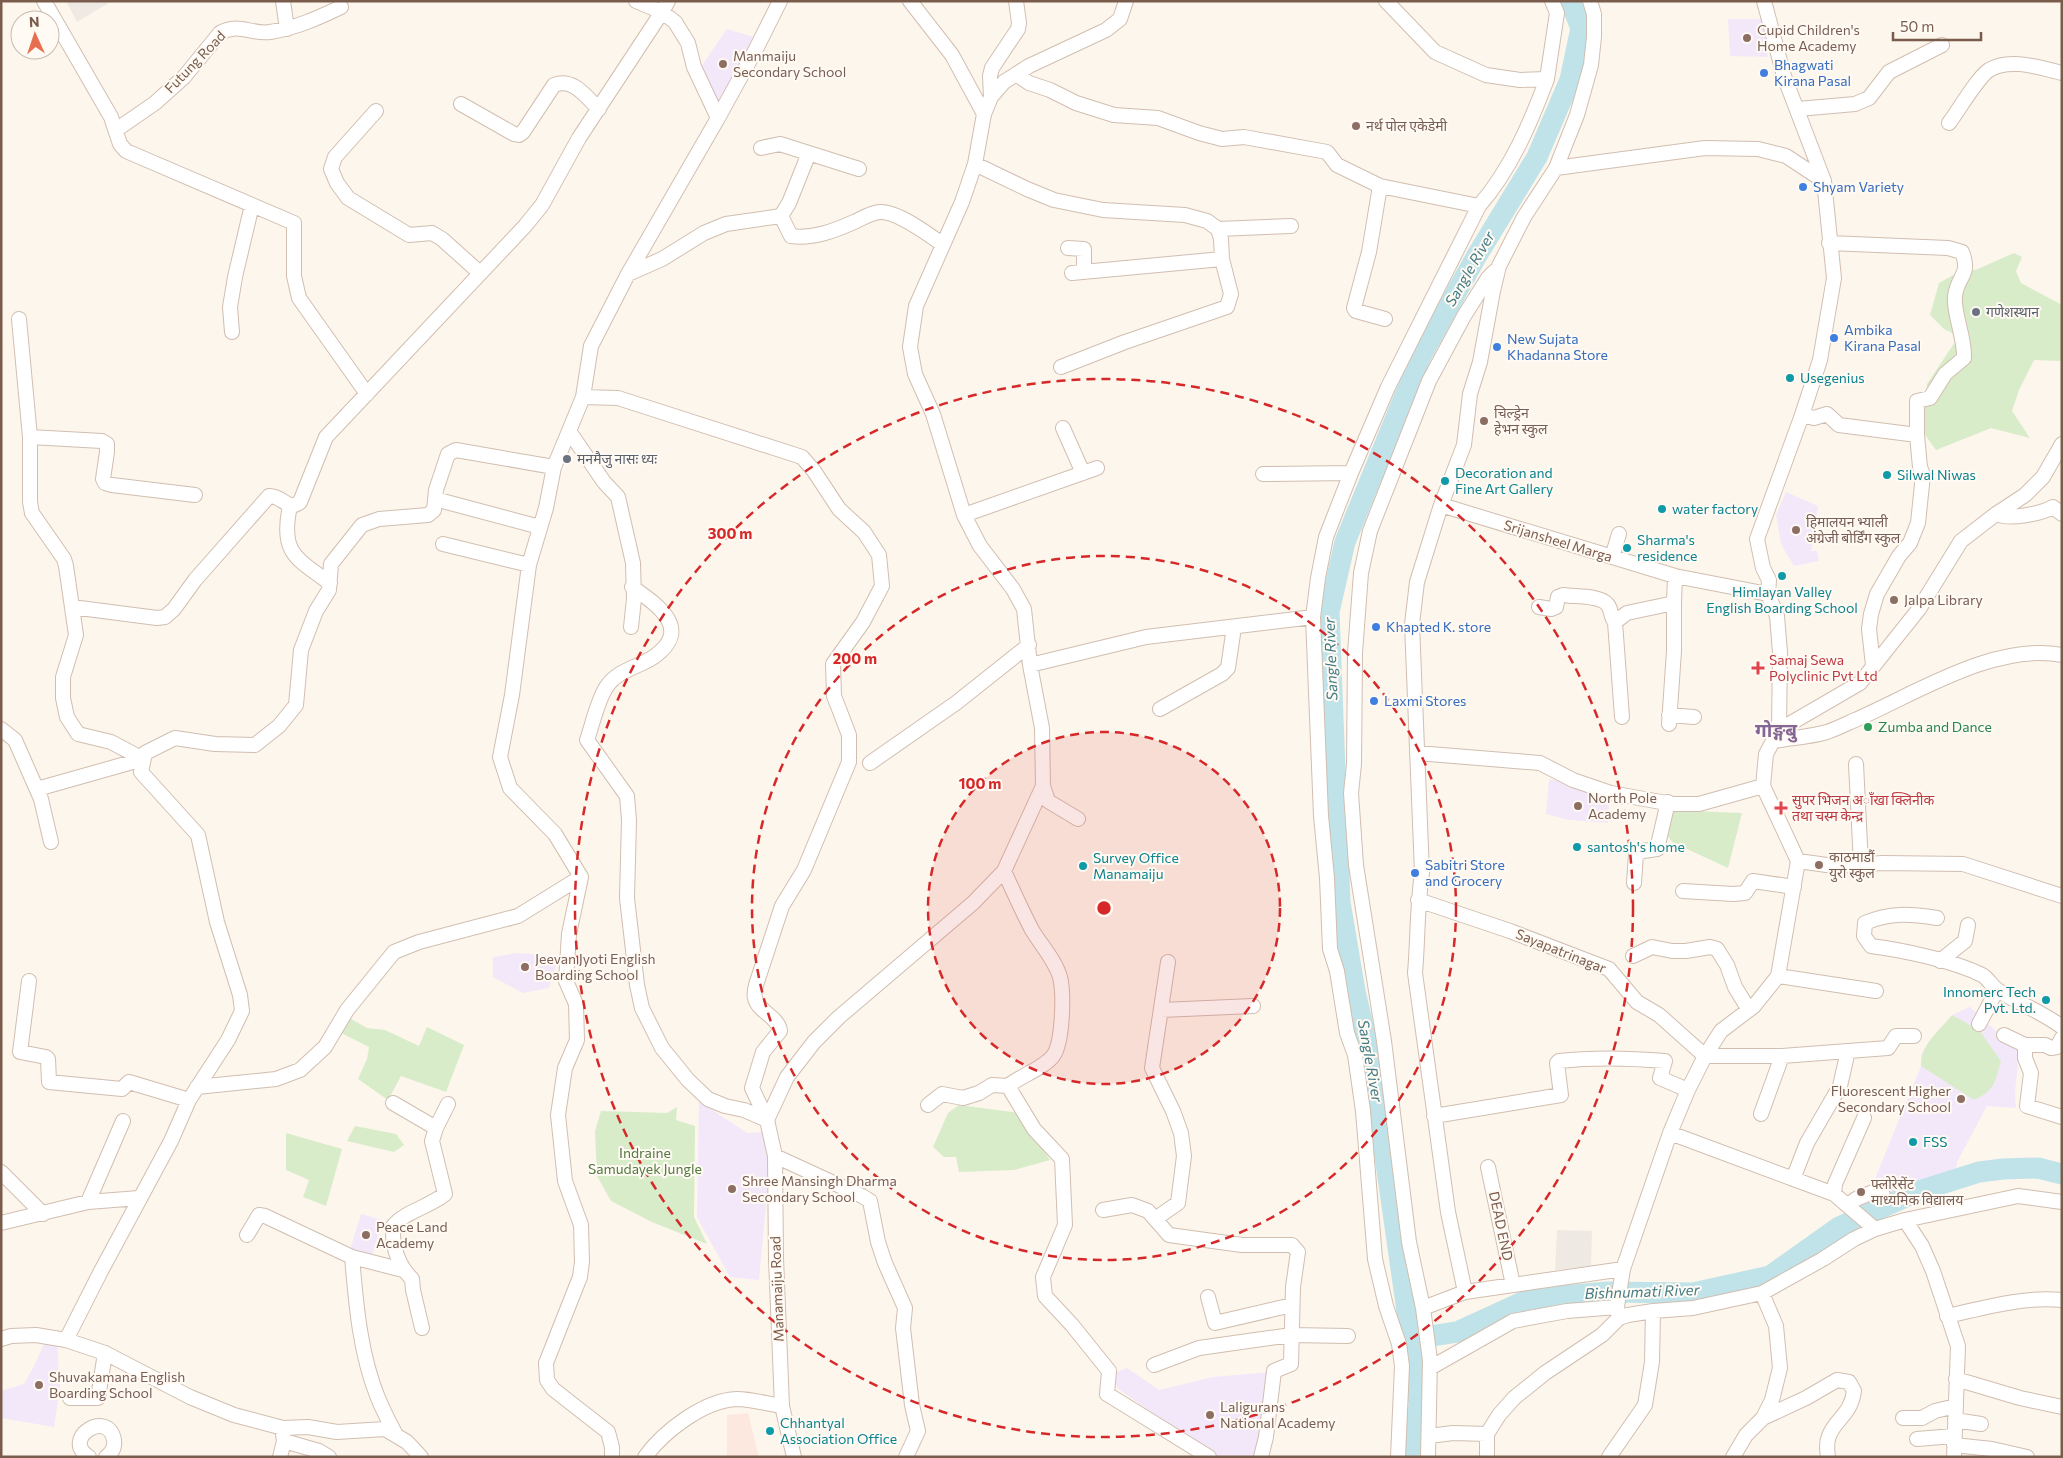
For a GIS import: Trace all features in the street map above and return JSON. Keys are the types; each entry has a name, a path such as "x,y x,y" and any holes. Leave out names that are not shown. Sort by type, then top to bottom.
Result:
{"street":[{"path":"44,1 111,117 120,144 126,152 294,223 294,276 299,298 366,394"},
{"path":"283,1 287,29"},
{"path":"636,1 665,7 688,43 694,67 718,118"},
{"path":"612,1457 612,1447 608,1432 553,1389 547,1380 546,1363 580,1277 582,1262 581,1225 564,1180 558,1115 565,1068 577,1040 576,1004 566,981 569,934 581,877 555,834 510,788 500,756 512,695 529,565 554,467 583,397 591,346 628,274 718,118 780,1"},
{"path":"910,1 952,55 984,114"},
{"path":"992,97 990,76 992,68 1018,29 1016,1"},
{"path":"1078,819 1048,801 1043,786 1042,728 1030,665 1024,609 1012,589 980,546 964,514 933,414 915,374 910,347 916,306 962,202 975,164 984,114 992,97 1004,82 1016,74 1106,30 1120,19 1126,1"},
{"path":"1386,1 1435,52 1486,75 1520,80 1547,79"},
{"path":"1398,1457 1402,1366 1399,1344 1386,1306 1376,1259 1363,1111 1355,1055 1347,1033 1337,971 1330,949 1328,878 1322,816 1314,617 1318,578 1326,537 1388,386 1479,206 1488,196 1524,137 1547,79 1557,13 1552,1"},
{"path":"1465,1292 1448,1212 1415,973 1419,937 1418,900 1422,873 1412,624 1417,582 1441,505 1464,444 1470,394 1480,362 1492,292 1499,266 1524,217 1556,168 1577,114 1591,64 1594,14 1590,1"},
{"path":"1487,1457 1487,1434 1499,1415 1530,1384 1602,1335 1618,1313 1622,1274 1670,1133 1688,1090 1705,1056 1721,1031 1749,1010 1778,976 1798,861 1763,786 1766,754 1776,736 1778,634 1777,616 1768,594 1769,580 1763,568 1758,539 1820,360 1834,278 1824,181 1784,76 1764,1"},
{"name":"Futung Road","path":"116,130 155,103 184,78 220,33 235,28 267,32 287,29 296,27 341,7"},
{"path":"72,608 157,618 165,617 174,609 195,580 269,496 276,496 290,506 295,506 300,502 326,437 525,226 542,205 579,138 665,7"},
{"path":"1798,109 1855,104 1868,98 1888,72 1942,45"},
{"path":"1949,123 1979,81 1990,70 2011,63 2062,73"},
{"path":"1016,74 1029,83 1050,90 1076,103 1114,114 1158,118 1222,139 1244,137 1326,152 1337,165 1380,186 1479,206"},
{"path":"461,104 519,135 523,132 554,85 561,82 572,84 599,109"},
{"path":"376,111 335,157 331,169 337,183 348,198 409,235 432,233 442,239 480,273"},
{"path":"761,148 780,144 859,169"},
{"path":"1556,168 1705,148 1758,149 1786,156 1824,181"},
{"path":"628,274 662,259 704,234 726,224 780,216 789,203 809,153"},
{"path":"975,164 1054,200 1102,210 1185,216 1207,221 1218,229 1221,239 1222,259 1232,294 1227,307 1125,342 1061,367"},
{"path":"1380,186 1369,252 1354,308 1356,311 1385,319"},
{"path":"232,332 230,307 252,205"},
{"path":"780,216 791,236 804,238 835,230 869,214 881,212 913,225 942,244"},
{"path":"1218,229 1291,226"},
{"path":"1830,243 1948,248 1962,252 1966,262 1966,271 1959,281 1955,297 1965,345 1964,358 1945,374 1930,398 1917,401 1917,435 1920,467 1923,475 1918,523 1910,543 1899,556 1877,594 1869,629 1873,665"},
{"path":"1068,248 1084,249 1078,273 1222,259"},
{"path":"1428,1457 1430,1364 1424,1315 1409,1242 1384,1041 1356,865 1351,793 1354,764 1355,653 1361,572 1370,531 1429,381 1464,316 1488,278 1499,266"},
{"path":"19,319 30,437 30,502 32,513 64,559 76,635 63,677 63,698 67,717 78,734 111,742 143,759"},
{"name":"Manamaiju Road","path":"583,397 618,398 802,457 814,471 838,509 864,532 879,555 882,586 863,622 834,664 834,696 850,734 849,762 804,870 782,906 756,986 755,999 762,1010 776,1021 780,1030 763,1052 752,1088 767,1120 775,1156 776,1258 782,1406 794,1457"},
{"path":"1802,415 1814,418 1828,414 1839,426 1917,435"},
{"path":"1063,428 1082,473"},
{"path":"569,431 604,482 618,497 633,563 632,587 634,598 631,627"},
{"path":"30,437 102,441 107,444 103,479 105,483 195,495"},
{"path":"2043,477 2062,444"},
{"path":"66,1340 139,1198 171,1141 189,1100 232,1033 242,1011 240,995 217,922 198,835 141,772 144,753 175,738 215,744 255,745 279,726 296,705 301,650 316,610 329,590 331,564 362,525 379,519 428,516 434,510 444,460 452,451 554,467"},
{"path":"1776,736 1860,683 1919,609 1961,541 2025,495 2062,457"},
{"path":"964,514 1097,468"},
{"path":"1263,474 1351,473"},
{"path":"435,499 540,527"},
{"name":"Srijansheel Marga","path":"1441,505 1675,576 1768,594"},
{"path":"290,506 286,525 286,539 292,552 305,565 330,583"},
{"path":"1996,514 2003,516 2039,514 2053,507 2062,514"},
{"path":"1612,557 1619,534"},
{"path":"443,544 529,565"},
{"path":"1675,576 1674,651 1669,719 1694,717"},
{"path":"632,587 655,603 668,617 672,629 669,640 656,656 621,673 607,686 587,740 627,796 629,820 627,898 637,986 642,1008 662,1048 688,1080 708,1100 744,1110 767,1120 787,1077 814,1042 838,1017 973,903 1004,871 1043,786"},
{"path":"1539,607 1551,609 1556,606 1558,597 1563,595 1595,599 1605,602 1609,607 1612,619 1615,622 1622,716"},
{"path":"1615,622 1627,613 1674,602 1674,597"},
{"path":"1030,665 1146,637 1314,617"},
{"path":"1160,709 1222,674 1228,668 1234,626"},
{"path":"870,763 956,703 1029,644"},
{"path":"1776,736 1827,732 1939,680 1995,659 2048,653 2062,656"},
{"path":"1,729 15,740 37,789 51,842"},
{"path":"1417,753 1540,763 1574,780 1611,793 1668,802 1699,804 1763,786"},
{"path":"37,789 143,759"},
{"path":"1856,764 1860,865"},
{"path":"1634,884 1636,854 1657,849 1660,845 1668,802"},
{"path":"1798,861 1834,866 1883,863 1964,864 2062,896"},
{"path":"928,1105 942,1094 963,1098 979,1093 992,1085 1008,1086 1053,1056 1059,1044 1062,1007 1060,977 1047,952 1032,930 1004,871"},
{"path":"197,1087 276,1079 300,1070 325,1047 347,1010 394,952 419,942 518,916 581,877"},
{"path":"1683,890 1733,894 1745,893 1753,881 1794,887"},
{"name":"Sayapatrinagar","path":"1418,900 1494,925 1609,969 1637,1002 1659,1015 1705,1056"},
{"path":"1936,918 1905,914 1875,919 1865,923 1864,936 1871,946 1898,949 1966,968 1984,976 1997,990 2049,1017 2062,1029 2057,1047 2051,1048 2046,1045 2025,1045 2004,1035"},
{"path":"1940,961 1965,941 1968,925"},
{"path":"1633,956 1652,947 1672,950 1710,947 1717,949 1727,965 1735,987 1749,1010"},
{"path":"1155,1219 1178,1203 1184,1156 1181,1133 1152,1068 1168,962"},
{"path":"1778,976 1876,991"},
{"path":"29,981 20,1052 46,1056 48,1059 49,1082 122,1089 129,1082 189,1100"},
{"path":"1979,1024 1997,990"},
{"path":"1161,1010 1253,1006"},
{"path":"1705,1056 1782,1056 1888,1048 1896,1036 1914,1036"},
{"path":"2025,1045 2025,1058 2031,1073 2027,1106 2062,1117"},
{"path":"1793,1179 1811,1136 1840,1086 1848,1051"},
{"path":"1761,1114 1782,1056"},
{"path":"1434,1116 1562,1095 1557,1063 1573,1059 1610,1057 1665,1061 1660,1078 1688,1090"},
{"path":"1008,1086 1034,1129 1062,1159 1065,1225 1043,1277 1045,1296 1072,1325 1108,1371 1108,1394 1209,1457"},
{"path":"393,1103 436,1128"},
{"path":"422,1328 412,1280 403,1270 394,1252 393,1226 399,1219 436,1201 445,1194 432,1141 448,1104"},
{"path":"1834,1194 1835,1184 1864,1118"},
{"path":"88,1202 123,1121"},
{"path":"1670,1133 1834,1194 1871,1226"},
{"path":"775,1156 870,1201 880,1249 905,1308 903,1328 912,1405 918,1431 906,1457"},
{"name":"DEAD END","path":"1488,1167 1513,1285"},
{"path":"1,1172 42,1214"},
{"path":"1849,1206 1856,1200 1878,1190 1883,1195"},
{"path":"1430,1364 1512,1321 1567,1311 1628,1315 1693,1308 1762,1293 1823,1259 1871,1226 2018,1196 2062,1202"},
{"path":"1,1223 88,1202 139,1198"},
{"path":"1103,1210 1132,1204 1148,1210 1169,1235 1242,1245 1292,1245 1298,1252 1292,1304 1291,1364 1274,1371 1263,1456"},
{"path":"247,1235 258,1215 265,1216 352,1256 403,1270"},
{"path":"1905,1220 1922,1246 1933,1270 1958,1346 1954,1446"},
{"path":"352,1256 358,1322 378,1397 395,1433"},
{"path":"1424,1315 1465,1292 1622,1274"},
{"path":"1733,1457 1746,1435 1763,1418 1772,1400 1780,1368 1776,1326 1762,1293"},
{"path":"1208,1297 1215,1323 1292,1304"},
{"path":"1947,1316 1994,1306 2031,1301 2062,1300"},
{"path":"1609,1457 1645,1405 1652,1362 1653,1311"},
{"path":"1,1339 11,1336 36,1335 66,1340 105,1353 190,1397 283,1435 329,1457"},
{"path":"1154,1365 1199,1348 1291,1335 1348,1336"},
{"path":"70,1398 98,1398 105,1353"},
{"path":"1956,1379 2020,1398 2062,1407"},
{"path":"1763,1418 1806,1398 1837,1380 1849,1382 1854,1391 1853,1402 1829,1435 1827,1445 1828,1457"},
{"path":"645,1457 652,1447 684,1420 715,1403 737,1399 782,1406"},
{"path":"1903,1418 1922,1418 1956,1406"},
{"path":"1955,1420 1981,1424"},
{"path":"89,1457 84,1454 80,1445 82,1436 88,1428 97,1426 106,1428 113,1436 114,1445 110,1454 106,1457"},
{"path":"283,1435 308,1427 337,1432 385,1430 395,1433 407,1442 421,1457"},
{"path":"1429,1436 1453,1433 1487,1434"},
{"path":"280,1457 283,1435"},
{"path":"1917,1439 1954,1446 1992,1449 2027,1457"}],"shaded area":[{"path":"66,1 112,1 77,22"},
{"name":"Cupid Children's Home Academy","path":"1728,19 1762,19 1768,57 1730,56"},
{"name":"Manmaiju Secondary School","path":"727,29 757,38 720,105 700,68"},
{"name":"हिमालयन भ्याली अंग्रेजी बोर्डिंग स्कुल","path":"1786,492 1818,506 1811,551 1817,551 1819,561 1794,566 1781,544 1776,515"},
{"name":"North Pole Academy","path":"1549,779 1576,785 1609,797 1608,823 1569,820 1546,814"},
{"name":"Jeevan Jyoti English Boarding School","path":"517,953 559,956 549,988 523,993 493,977 493,957"},
{"name":"Fluorescent Higher Secondary School","path":"1970,1007 2019,1052 2015,1093 2016,1108 1987,1106 1957,1162 1955,1177 1877,1197 1874,1181 1921,1066 1921,1054 1952,1015"},
{"name":"Shree Mansingh Dharma Secondary School","path":"699,1101 747,1133 762,1132 770,1162 759,1280 730,1277 697,1217"},
{"name":"Peace Land Academy","path":"361,1214 382,1220 372,1256 350,1250"},
{"path":"1557,1230 1592,1231 1591,1266 1555,1270"},
{"name":"Shuvakamana English Boarding School","path":"45,1342 57,1343 60,1387 54,1427 1,1418 1,1391 24,1384"},
{"name":"Laligurans National Academy","path":"1127,1368 1159,1390 1213,1377 1270,1372 1263,1441 1255,1457 1218,1457 1200,1447 1117,1388 1114,1373"},
{"path":"748,1413 759,1457 727,1457 727,1415"}],"green space":[{"path":"2014,253 2022,257 2016,271 2021,283 2062,305 2062,361 2034,360 2019,390 2012,411 2030,438 1991,428 1936,450 1923,432 1927,384 1955,342 1952,333 1944,329 1930,315 1939,283 1955,274 1978,269"},
{"path":"1668,810 1742,813 1728,868 1672,842 1664,831"},
{"path":"344,1015 367,1028 385,1030 419,1046 427,1027 464,1045 446,1092 401,1076 388,1100 358,1079 367,1059 369,1047 337,1031"},
{"path":"1952,1015 1979,1030 2001,1061 1993,1085 1987,1093 1974,1100 1921,1066 1927,1044"},
{"path":"959,1105 1019,1113 1050,1160 1014,1170 959,1172 956,1157 944,1157 933,1147 948,1113"},
{"name":"Indraine Samudayek Jungle","path":"677,1107 676,1120 695,1126 694,1217 707,1244 652,1222 611,1201 597,1176 595,1131 601,1111 667,1113"},
{"path":"355,1126 396,1134 404,1145 394,1152 347,1141"},
{"path":"286,1133 342,1149 326,1206 303,1197 309,1180 286,1170"}],"waterway":[{"name":"Sangle River","path":"1411,1339 1372,1065 1355,991 1340,902 1329,612 1345,542 1421,356 1476,257 1537,157 1570,80 1581,28 1570,1"},
{"name":"Bishnumati River","path":"1413,1457 1419,1404 1411,1339 1457,1332 1529,1299 1607,1292 1693,1293 1770,1276 1839,1227 1919,1191 1979,1172 2003,1169 2038,1168 2062,1174"}],"place":[{"name":"Cupid Children's Home Academy","path":"1747,38"},
{"name":"Manmaiju Secondary School","path":"723,64"},
{"name":"Bhagwati Kirana Pasal","path":"1764,73"},
{"name":"नर्थ पोल एकेडेमी","path":"1356,126"},
{"name":"Shyam Variety","path":"1803,187"},
{"name":"गणेशस्थान","path":"1976,312"},
{"name":"Ambika Kirana Pasal","path":"1834,338"},
{"name":"New Sujata Khadanna Store","path":"1497,347"},
{"name":"Usegenius","path":"1790,378"},
{"name":"चिल्ड्रेन हेभन स्कुल","path":"1484,421"},
{"name":"मनमैजु नासः ध्यः","path":"567,459"},
{"name":"Silwal Niwas","path":"1887,475"},
{"name":"Decoration and Fine Art Gallery","path":"1445,481"},
{"name":"water factory","path":"1662,509"},
{"name":"हिमालयन भ्याली अंग्रेजी बोर्डिंग स्कुल","path":"1796,530"},
{"name":"Sharma's residence","path":"1627,548"},
{"name":"Himlayan Valley English Boarding School","path":"1782,576"},
{"name":"Jalpa Library","path":"1894,600"},
{"name":"Khapted K. store","path":"1376,627"},
{"name":"Samaj Sewa Polyclinic Pvt Ltd","path":"1758,668"},
{"name":"Laxmi Stores","path":"1374,701"},
{"name":"Zumba and Dance","path":"1868,727"},
{"name":"North Pole Academy","path":"1578,806"},
{"name":"सुपर भिजन अाँखा क्लिनीक तथा चस्म केन्द्र","path":"1781,808"},
{"name":"santosh's home","path":"1577,847"},
{"name":"काठमाडौं युरो स्कुल","path":"1819,865"},
{"name":"Survey Office Manamaiju","path":"1083,866"},
{"name":"Sabitri Store and Grocery","path":"1415,873"},
{"name":"Jeevan Jyoti English Boarding School","path":"525,967"},
{"name":"Innomerc Tech Pvt. Ltd.","path":"2046,1000"},
{"name":"Fluorescent Higher Secondary School","path":"1961,1099"},
{"name":"FSS","path":"1913,1142"},
{"name":"Shree Mansingh Dharma Secondary School","path":"732,1189"},
{"name":"फ्लोरेसेंट माध्यमिक विद्यालय","path":"1861,1192"},
{"name":"Peace Land Academy","path":"366,1235"},
{"name":"Shuvakamana English Boarding School","path":"39,1385"},
{"name":"Laligurans National Academy","path":"1210,1415"},
{"name":"Chhantyal Association Office","path":"770,1431"}],"district":[{"name":"गोङ्गबु","path":"1776,730"}]}
